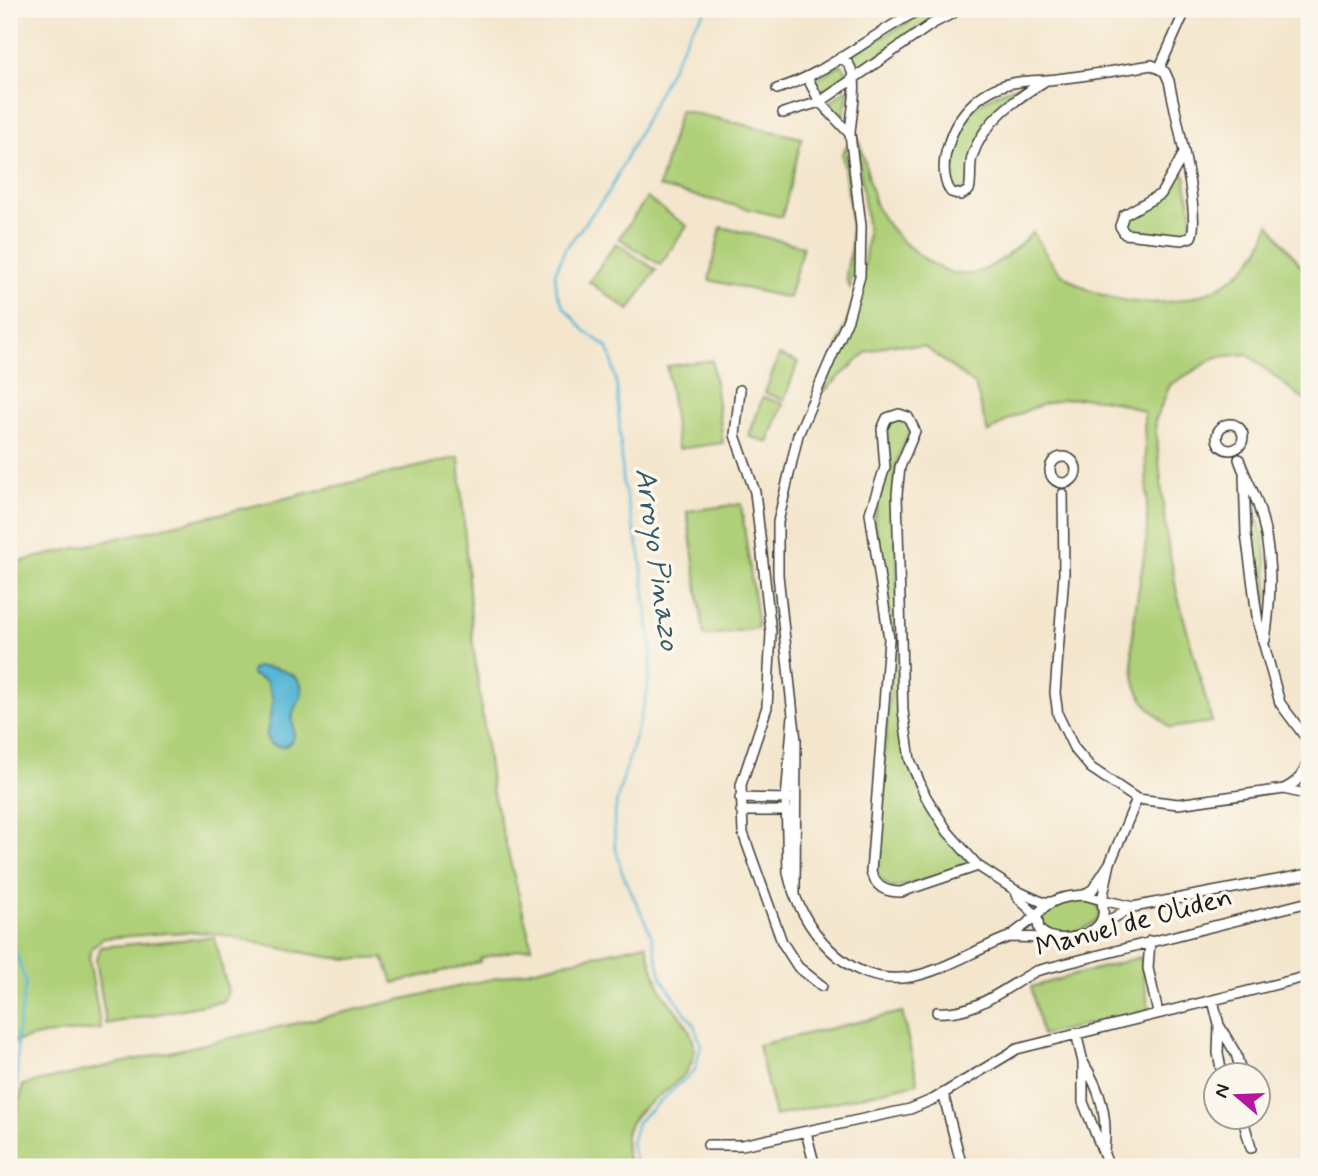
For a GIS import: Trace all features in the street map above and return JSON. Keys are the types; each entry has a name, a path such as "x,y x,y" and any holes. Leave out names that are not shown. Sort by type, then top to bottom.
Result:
{"street":[{"path":"777,89 808,79 921,9"},
{"path":"783,113 820,102 932,24 961,9"},
{"path":"1160,67 1184,10"},
{"path":"1307,10 1309,24"},
{"path":"841,57 849,62 854,79 850,134 861,226 860,276 848,319 798,435 778,522 778,575 796,740 790,799 788,873 795,895 812,929 827,947 855,968 900,978 920,975 1009,937 1052,902"},
{"path":"1045,81 1016,101 989,126 972,157 969,190 961,195 951,192 945,173 946,150 956,125 972,104 1006,84 1152,65 1160,67 1169,80 1195,216 1191,237 1177,240 1125,234 1120,226 1124,215 1161,194 1183,155"},
{"path":"808,79 820,102 850,134"},
{"path":"740,390 735,435 755,492 771,633 767,707 743,774 741,811 747,852 782,943 798,967 822,986"},
{"path":"978,866 901,892 883,889 874,880 870,862 889,639 887,607 870,513 885,467 882,429 887,418 899,414 908,417 915,430 897,477 902,711 910,760 937,816 978,866 1015,890 1042,902 1084,895 1093,889 1110,863"},
{"path":"1239,459 1220,445 1217,437 1223,426 1232,424 1239,428 1243,436 1239,459 1258,503 1269,555 1270,601 1264,645"},
{"path":"1228,450 1240,444"},
{"path":"1063,494 1050,469 1054,461 1062,457 1070,459 1075,466 1075,474 1063,494 1063,574 1055,682 1058,715 1074,748 1091,768 1136,799 1178,804 1284,789 1309,795"},
{"path":"1244,475 1250,581 1264,645 1280,704 1308,742 1307,767 1298,780 1284,789"},
{"path":"1056,481 1070,481"},
{"path":"889,639 901,639"},
{"path":"740,798 790,799"},
{"path":"1097,926 1104,914 1102,900 1110,863 1136,799"},
{"path":"741,811 790,811"},
{"path":"1009,937 1051,938 1080,935 1133,906 1309,874"},
{"path":"1015,890 1019,899 1037,916 1039,929 1051,938"},
{"path":"1084,895 1133,906"},
{"name":"Manuel de Oliden","path":"937,1012 955,1012 996,998 1010,985 1036,971 1309,902"},
{"path":"1150,941 1148,968 1158,1013"},
{"path":"708,1145 742,1146 910,1109 943,1093 1017,1049 1309,976"},
{"path":"1213,1000 1219,1025 1219,1060"},
{"path":"1219,1025 1238,1060"},
{"path":"1076,1033 1083,1062 1102,1101 1106,1117 1104,1150"},
{"path":"1083,1062 1083,1101 1109,1167"},
{"path":"943,1093 962,1167"},
{"path":"1246,1130 1251,1148"},
{"path":"806,1132 815,1167"}],"green space":[{"path":"932,9 946,9 858,69 851,55"},
{"path":"841,64 848,73 838,83 819,91 815,81"},
{"path":"1022,84 983,130 968,186 963,191 956,190 950,171 953,143 958,130 965,119 984,101"},
{"path":"846,89 849,90 843,118 829,103"},
{"path":"680,110 802,138 782,217 659,187"},
{"path":"856,134 875,203 881,215 901,240 914,251 943,269 957,274 970,274 987,268 1033,232 1056,268 1086,288 1116,299 1148,303 1180,300 1210,291 1236,276 1257,253 1269,224 1309,275 1309,404 1247,354 1217,357 1170,385 1155,421 1166,533 1177,593 1212,722 1170,728 1144,701 1135,681 1133,629 1147,525 1144,412 1103,399 1063,400 1025,411 988,433 975,385 925,347 892,344 867,352 821,394 863,275 868,232"},
{"path":"846,147 855,218 855,253 850,288 846,273 851,251 851,223 842,153"},
{"path":"1180,172 1185,175 1192,217 1189,233 1182,236 1128,231 1126,221 1163,198"},
{"path":"647,198 687,226 660,265 619,238"},
{"path":"721,227 803,246 789,298 709,280"},
{"path":"616,243 656,270 629,310 589,282"},
{"path":"779,355 798,362 784,400 765,393"},
{"path":"712,360 723,443 678,449 667,366"},
{"path":"763,397 783,404 768,443 749,436"},
{"path":"897,418 911,427 895,467 898,618 895,633 891,631 887,585 874,518 888,467 886,431 890,420"},
{"path":"459,457 473,644 492,790 532,947 480,958 480,962 394,983 383,958 320,956 206,932 103,938 91,949 89,959 101,1029 44,1035 9,1043 9,564"},
{"path":"1247,489 1266,554 1268,589 1262,621 1254,576"},
{"path":"741,504 758,628 704,636 687,511"},
{"path":"894,642 897,643 899,712 906,752 913,773 934,816 963,851 969,863 919,882 892,888 877,877 875,863"},
{"path":"1085,897 1098,903 1100,916 1095,922 1081,930 1066,933 1043,928 1040,920 1044,910 1059,902"},
{"path":"214,937 228,991 224,1001 106,1024 96,959 100,947"},
{"path":"646,944 661,990 686,1025 694,1050 690,1066 680,1079 638,1113 628,1127 625,1145 631,1167 9,1167 9,1141 23,1085"},
{"path":"1140,957 1149,1010 1042,1035 1031,987"},
{"path":"902,1012 918,1083 775,1116 758,1045"}],"water":[{"path":"258,667 289,673 300,683 300,699 292,719 294,737 283,747 271,745 266,737 273,700 266,681 252,675 252,669"}],"waterway":[{"name":"Arroyo Pinazo","path":"637,1167 631,1143 637,1122 695,1070 701,1044 694,1025 662,979 651,934 622,872 615,846 617,800 647,694 652,654 640,554 623,484 617,387 611,356 607,347 585,331 564,307 557,293 555,273 565,249 609,192 690,31 707,9"},
{"path":"9,933 26,983 17,1035 17,1086 9,1121"}]}
